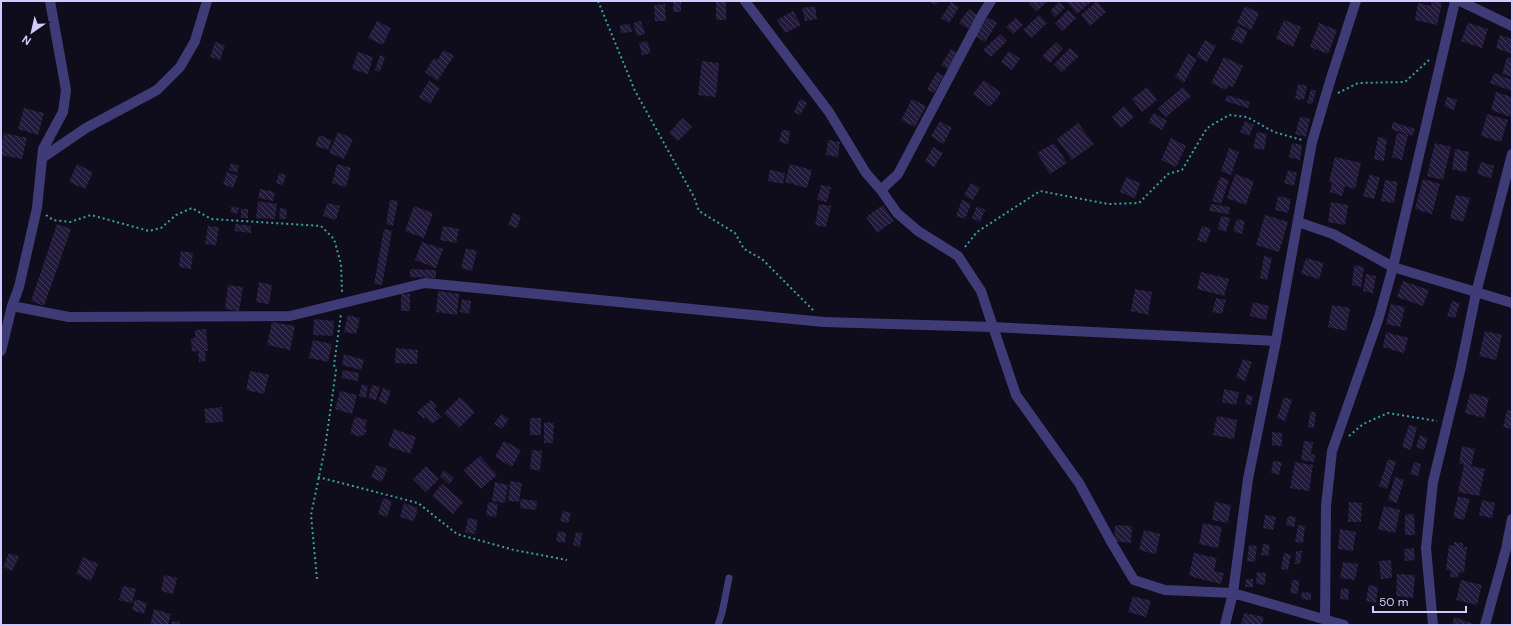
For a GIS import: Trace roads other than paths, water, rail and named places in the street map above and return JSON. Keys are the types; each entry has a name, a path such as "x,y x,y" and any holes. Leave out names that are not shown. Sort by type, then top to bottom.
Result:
{"street":[{"path":"1,351 12,306 19,287 37,208 43,149 63,112 66,90 50,1"},
{"path":"42,158 86,128 156,90 180,68 194,41 207,1"},
{"path":"745,1 829,112 866,173 897,213 918,231 958,256 981,291 1016,395 1079,483 1134,580 1165,590 1233,593 1344,625"},
{"path":"880,190 898,174 982,15 991,1"},
{"path":"1225,625 1233,593 1248,479 1276,341 1312,142 1356,1"},
{"path":"1325,619 1326,506 1332,451 1379,317 1393,267 1455,1"},
{"path":"1460,1 1512,26"},
{"path":"1433,625 1426,548 1433,482 1460,371 1476,293 1512,154"},
{"path":"1298,222 1333,234 1393,267 1512,303"},
{"path":"12,306 69,317 290,316 425,283 824,322 992,327 1276,341"},
{"path":"1485,625 1506,549 1512,519"}],"lane":[{"path":"718,625 729,578"}]}
